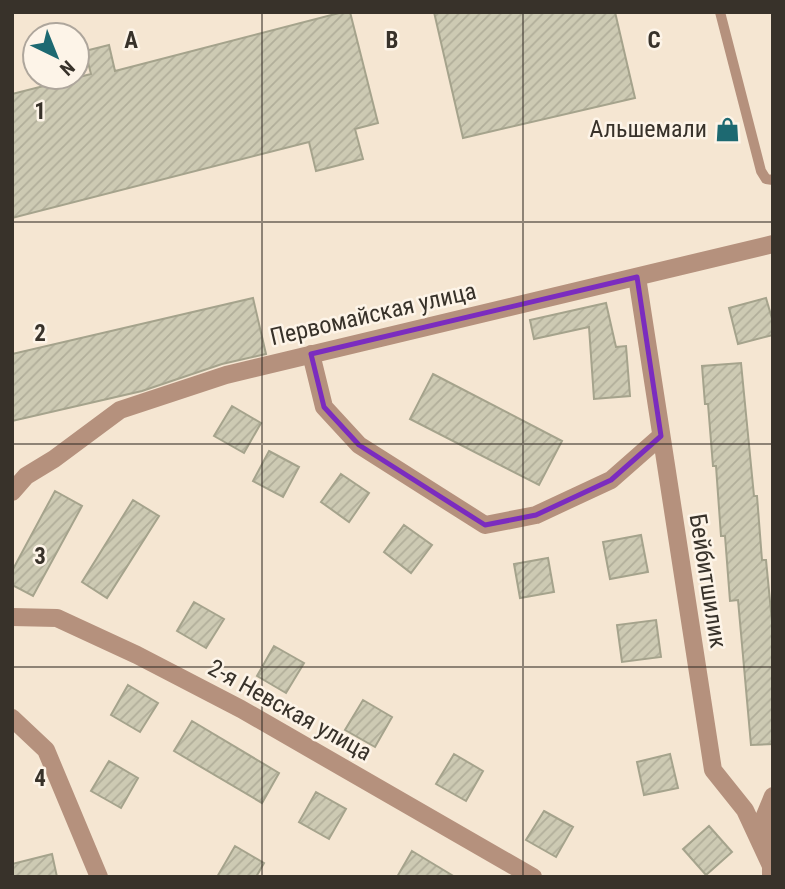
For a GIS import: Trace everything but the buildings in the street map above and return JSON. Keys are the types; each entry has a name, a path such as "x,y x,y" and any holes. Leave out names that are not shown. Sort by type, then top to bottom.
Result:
{"street":[{"name":"Первомайская улица","path":"12,492 26,476 120,411 226,375 773,244"},
{"name":"Бейбитшилик","path":"637,277 713,771 745,810 771,872"},
{"path":"311,354 324,407 359,445 485,525 536,515 611,480 662,436"},
{"name":"2-я Невская улица","path":"12,617 57,618 137,655 306,745 533,877"},
{"path":"12,718 46,750 99,877"},
{"path":"771,872 764,818 773,796"}],"lane":[{"path":"720,12 761,171 766,179 773,180"}],"highlighted area":[{"path":"637,277 661,436 611,480 536,515 485,525 359,445 324,407 311,354"}],"place":[{"name":"Альшемали","path":"727,129"}]}
